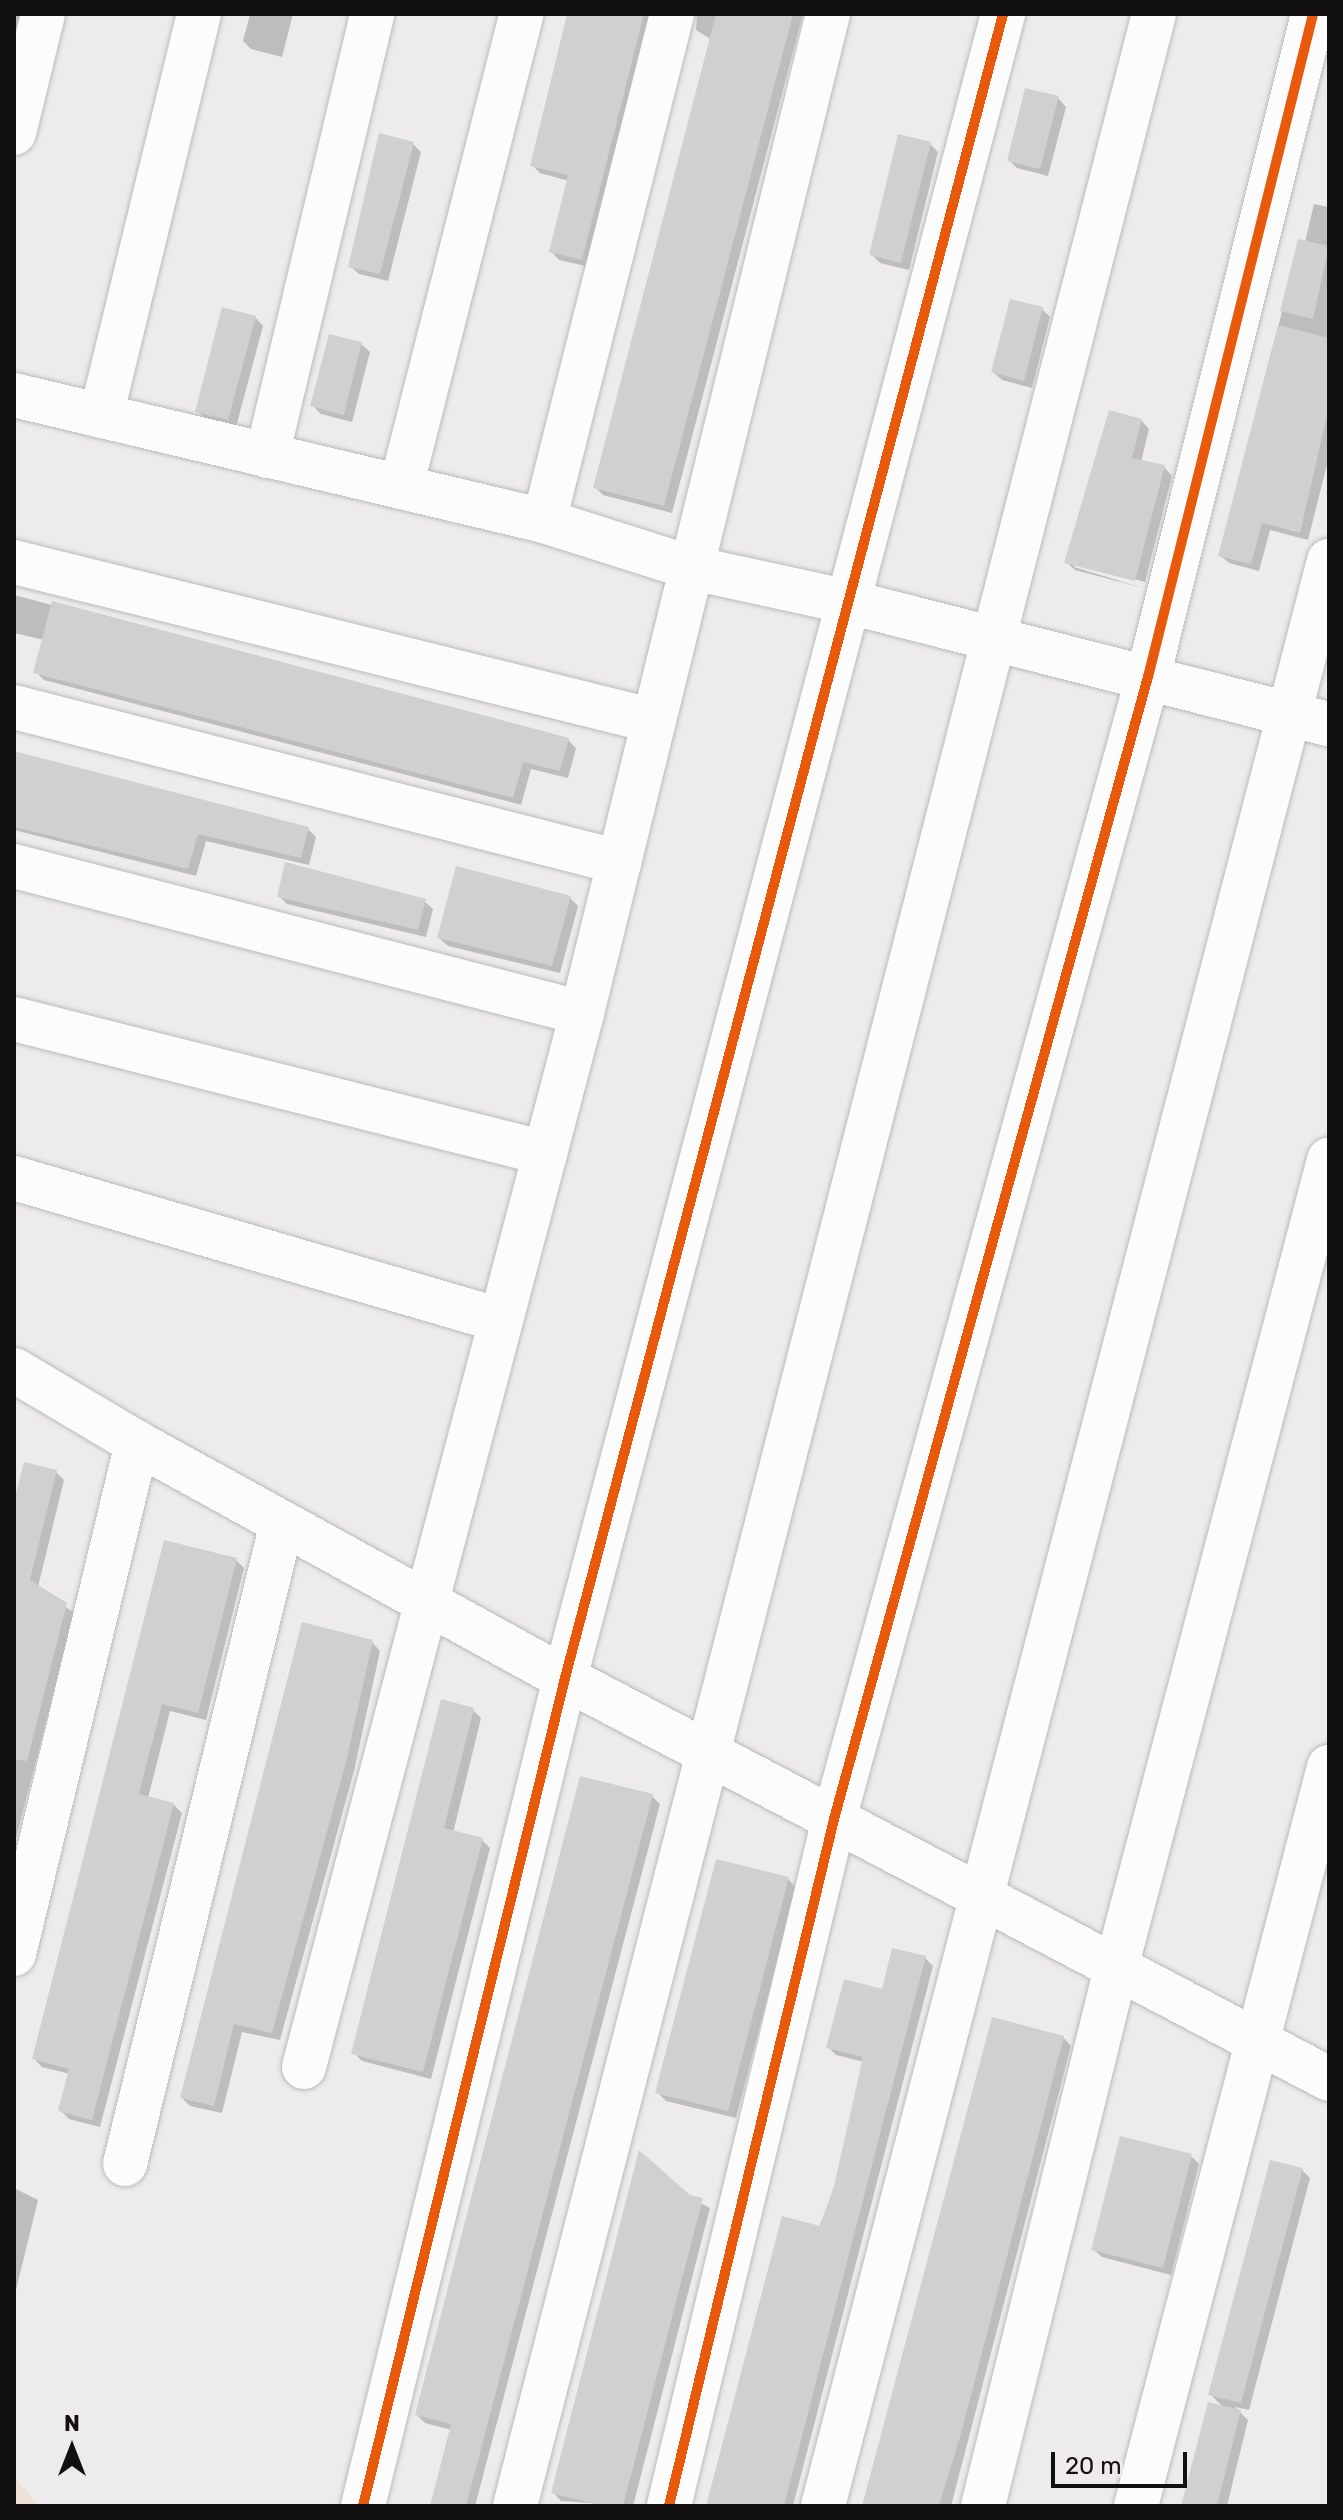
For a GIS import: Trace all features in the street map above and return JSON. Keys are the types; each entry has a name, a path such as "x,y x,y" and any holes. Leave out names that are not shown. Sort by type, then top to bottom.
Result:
{"street":[{"path":"14,133 43,14"},
{"path":"101,416 199,14"},
{"path":"267,456 372,14"},
{"path":"401,487 522,14"},
{"path":"544,521 672,14"},
{"path":"304,2067 582,1013 828,14"},
{"path":"363,2506 565,1678 1003,14"},
{"path":"515,2506 705,1752 1154,14"},
{"path":"669,2506 834,1819 1148,677 1313,14"},
{"path":"14,395 544,521 692,568 849,602 1309,719"},
{"path":"823,2506 978,1895 1309,719 1329,561"},
{"path":"14,562 654,721"},
{"path":"14,707 619,862"},
{"path":"14,866 582,1013"},
{"path":"14,1019 545,1153"},
{"path":"983,2506 1116,1968 1329,1160"},
{"path":"14,1178 500,1320"},
{"path":"14,1370 137,1443 565,1678 1329,2079"},
{"path":"14,1954 137,1443"},
{"path":"125,2164 282,1523"},
{"path":"1136,2506 1329,1767"}],"shaded area":[{"path":"14,2476 39,2506 14,2506"}],"building":[{"path":"567,14 644,14 582,260 549,252 568,175 530,166"},
{"path":"716,14 793,14 664,506 593,488"},
{"path":"1025,88 1059,96 1040,169 1007,161"},
{"path":"379,133 414,142 380,274 348,267"},
{"path":"898,134 931,142 901,263 869,255"},
{"path":"1298,239 1329,246 1313,319 1280,311"},
{"path":"1010,299 1043,307 1024,381 991,372"},
{"path":"222,307 256,316 228,420 195,412"},
{"path":"1278,325 1329,338 1329,407 1300,533 1262,523 1251,564 1218,556"},
{"path":"329,334 362,342 344,415 310,406"},
{"path":"1109,410 1142,419 1132,458 1165,465 1135,581 1064,563"},
{"path":"52,601 569,738 560,771 523,762 513,798 33,673"},
{"path":"14,751 309,827 301,858 198,834 188,869 14,827"},
{"path":"285,862 426,899 418,930 277,897"},
{"path":"456,866 571,896 552,966 437,938"},
{"path":"24,1462 57,1470 30,1580 67,1603 27,1761 14,1759 14,1501"},
{"path":"164,1540 237,1558 198,1713 162,1704 139,1794 174,1803 92,2120 58,2111 69,2069 32,2059"},
{"path":"302,1622 373,1640 346,1762 272,2033 234,2024 214,2106 180,2098"},
{"path":"441,1699 474,1708 444,1828 483,1838 423,2072 351,2054"},
{"path":"580,1776 653,1794 466,2506 430,2506 451,2424 415,2415"},
{"path":"716,1859 789,1877 728,2111 655,2093"},
{"path":"892,1948 926,1956 784,2506 706,2506 782,2216 820,2226 834,2186 863,2057 826,2048 844,1979 882,1989"},
{"path":"992,2017 1064,2036 962,2430 939,2506 862,2506"},
{"path":"1120,2136 1192,2154 1163,2268 1091,2250"},
{"path":"639,2150 690,2195 703,2198 623,2506 603,2506 551,2493"},
{"path":"1270,2160 1303,2168 1241,2403 1208,2395"},
{"path":"1208,2402 1241,2410 1217,2506 1181,2506"}],"cycle path":[{"path":"363,2506 565,1678 1003,14"},
{"path":"669,2506 834,1819 1148,677 1313,14"}]}
